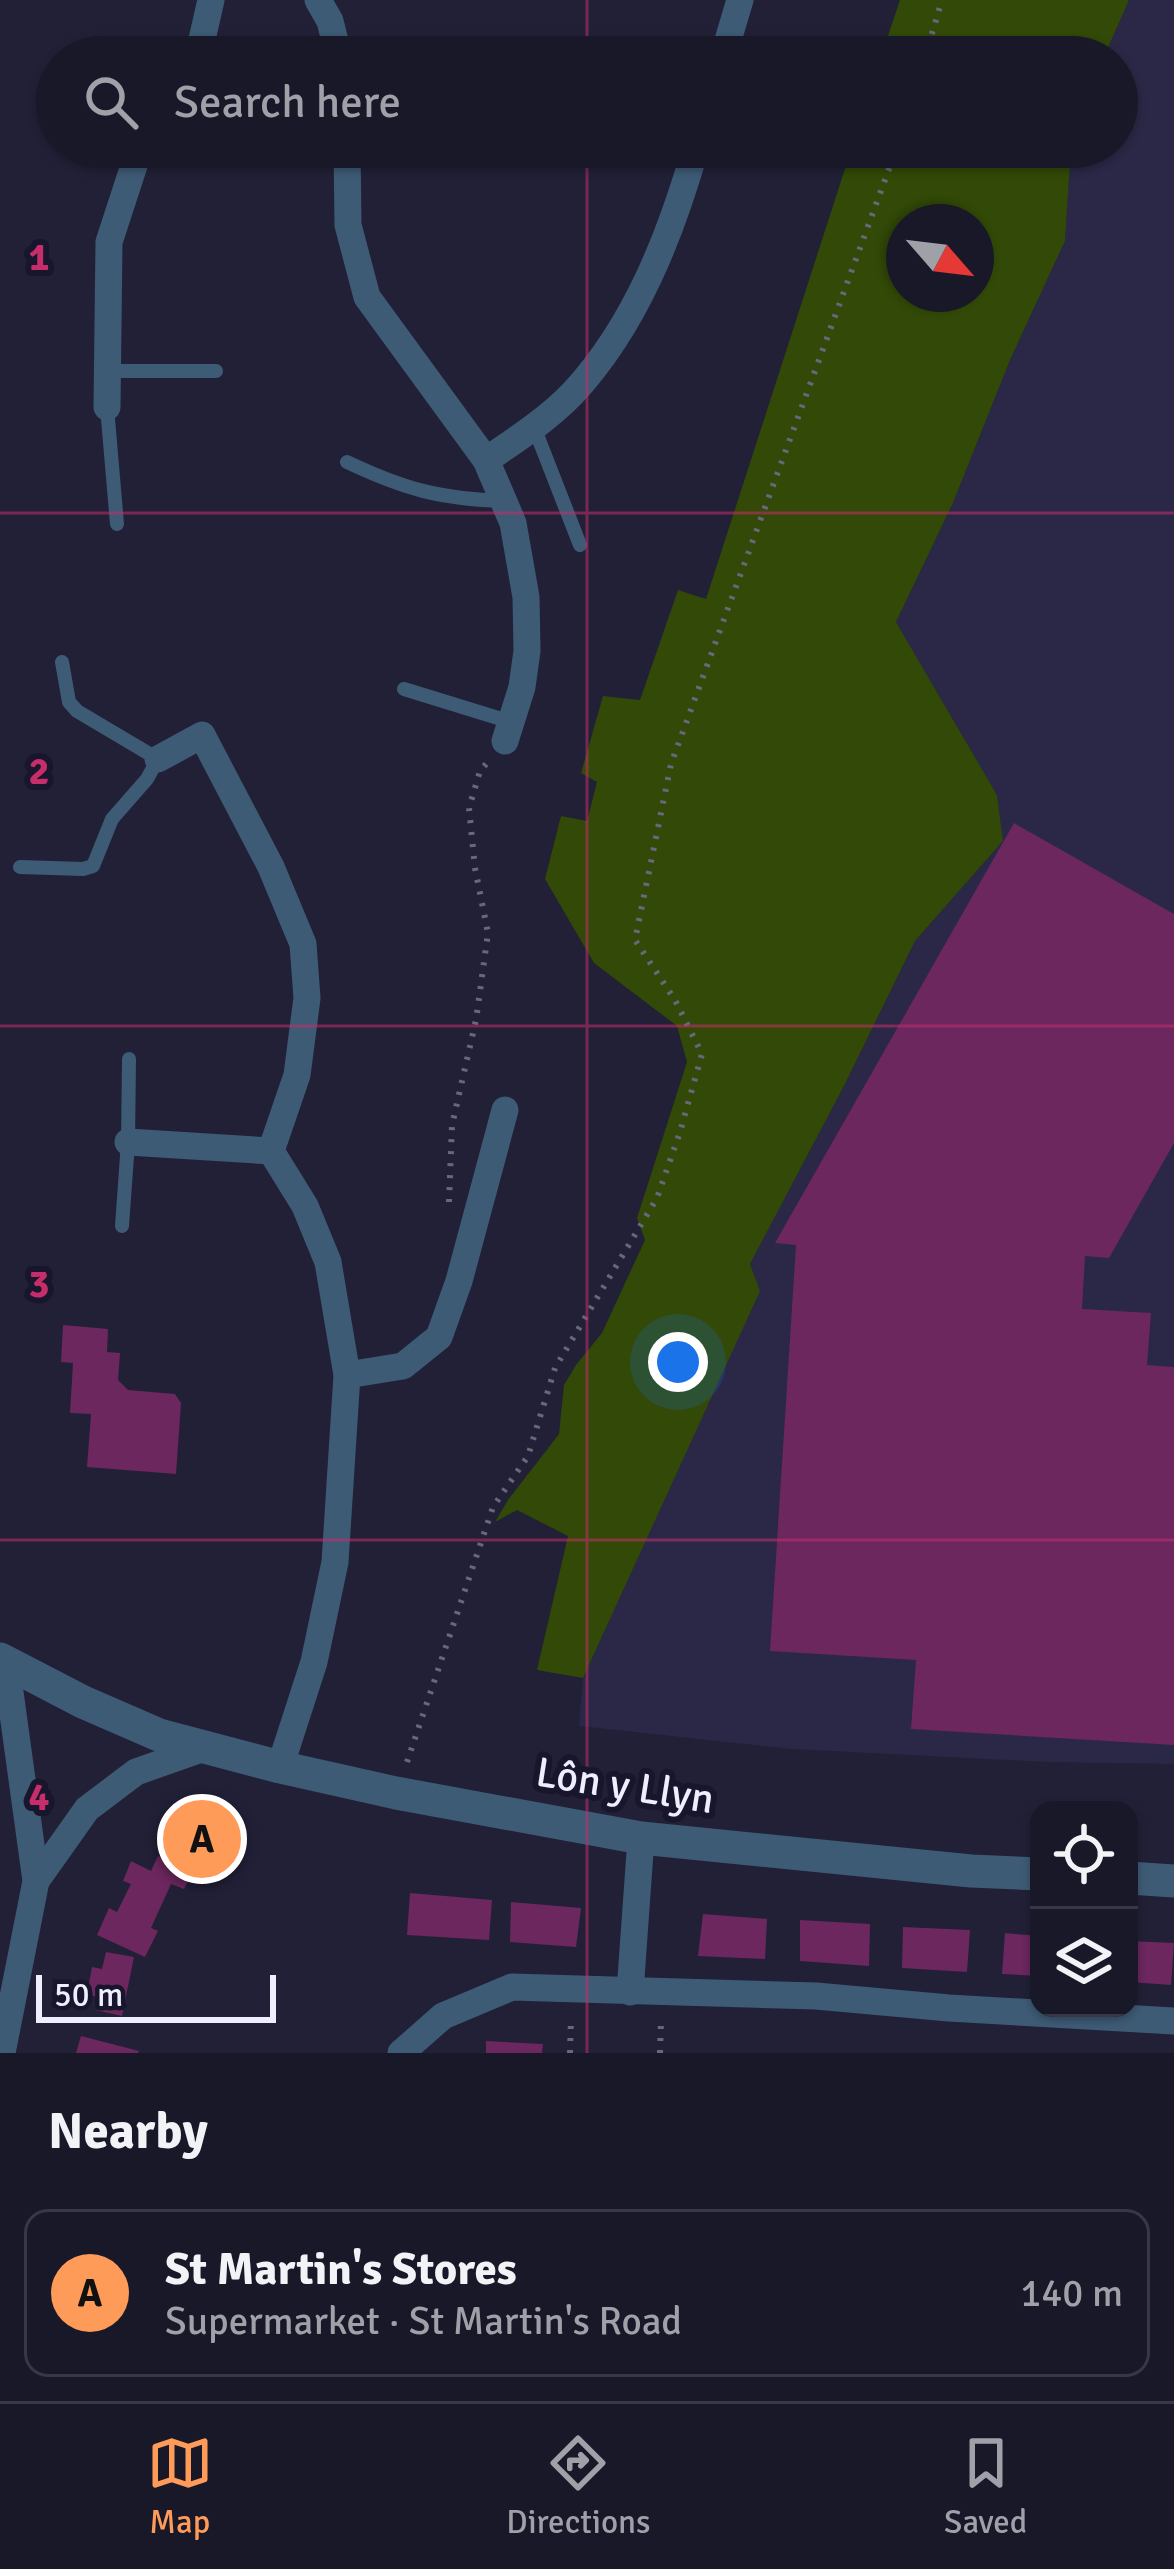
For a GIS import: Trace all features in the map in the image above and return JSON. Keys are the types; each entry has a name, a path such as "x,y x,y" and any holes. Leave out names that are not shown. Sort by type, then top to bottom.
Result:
{"street":[{"path":"203,36 211,0"},
{"path":"318,0 334,36"},
{"path":"729,36 740,0"},
{"path":"107,407 109,242 133,168"},
{"path":"347,168 348,225 368,297 486,460 513,523 526,597 527,651 508,732"},
{"path":"486,460 572,395 611,347 655,267 690,168"},
{"path":"158,759 202,735 271,867 303,944 308,998 297,1075 271,1150"},
{"path":"347,1376 403,1366 439,1336 505,1110"},
{"path":"128,1142 271,1150"},
{"path":"271,1150 305,1206 328,1262 347,1376 335,1562 314,1662 280,1767"},
{"path":"2,2053 36,1881 3,1661"},
{"name":"Lôn y Llyn","path":"3,1661 160,1735 396,1793 641,1838 1030,1873"},
{"path":"36,1881 87,1809 136,1772 204,1748"},
{"path":"630,1993 641,1838"},
{"path":"1138,1879 1174,1881"},
{"path":"401,2053 442,2016 512,1988 816,1996 1174,2021"}],"lane":[{"path":"107,371 216,370"},
{"path":"107,407 117,524"},
{"path":"534,427 580,545"},
{"path":"347,462 420,492 503,501"},
{"path":"20,868 93,866 112,819 148,779 158,759 77,711 69,702 62,662"},
{"path":"404,689 508,732"},
{"path":"122,1226 129,1059"}],"path":[{"path":"931,36 942,0"},
{"path":"396,1793 493,1508 528,1456 555,1368 657,1198 680,1132 703,1054 675,1000 634,940 671,764 889,168"},
{"path":"469,1243 448,1200 452,1125 476,1020 488,933 469,808 480,771 508,732"},
{"path":"569,2053 572,1990"}],"shaded area":[{"path":"1129,0 1174,0 1174,1764 792,1749 579,1726 583,1678 759,1291 750,1264 915,941 1003,841 997,795 896,622 953,503 1010,360 1065,241 1070,168 1138,168 1138,36 1113,36"}],"green space":[{"path":"900,0 1129,0 1113,36 888,36"},
{"path":"845,168 1070,168 1065,241 1010,360 953,503 896,622 997,795 1003,841 915,941 750,1264 760,1291 583,1678 537,1670 568,1536 517,1510 495,1522 559,1434 564,1385 602,1333 645,1240 637,1218 687,1062 677,1026 594,963 545,879 561,816 587,821 597,782 581,773 603,696 640,700 678,590 706,599"}],"building":[{"path":"1014,823 1174,914 1174,1143 1109,1258 1085,1256 1082,1309 1151,1313 1147,1365 1174,1367 1174,1745 911,1729 916,1660 770,1651 796,1245 775,1243"},
{"path":"63,1325 108,1329 107,1352 120,1353 118,1380 128,1390 175,1394 181,1403 176,1474 87,1467 91,1414 70,1413 73,1363 61,1362"},
{"path":"161,1819 247,1829 243,1859 158,1848"},
{"path":"158,1856 193,1872 184,1889 171,1884 151,1928 158,1931 145,1957 97,1935 109,1908 117,1912 131,1884 123,1881 131,1861 151,1871"},
{"path":"410,1893 492,1900 489,1940 407,1935"},
{"path":"511,1902 581,1908 576,1947 510,1942"},
{"path":"703,1914 767,1919 765,1959 698,1956"},
{"path":"800,1920 870,1924 869,1966 800,1961"},
{"path":"903,1927 970,1930 967,1972 902,1968"},
{"path":"1005,1933 1030,1935 1030,1976 1002,1974"},
{"path":"1138,1941 1174,1943 1171,1985 1138,1983"},
{"path":"106,1952 134,1957 122,2016 95,2010 97,1997 87,1994 92,1967 102,1969"},
{"path":"81,2036 139,2051 76,2053"},
{"path":"486,2041 543,2044 542,2053 486,2053"}],"place":[{"name":"St Martin's Stores","path":"202,1839"}]}
